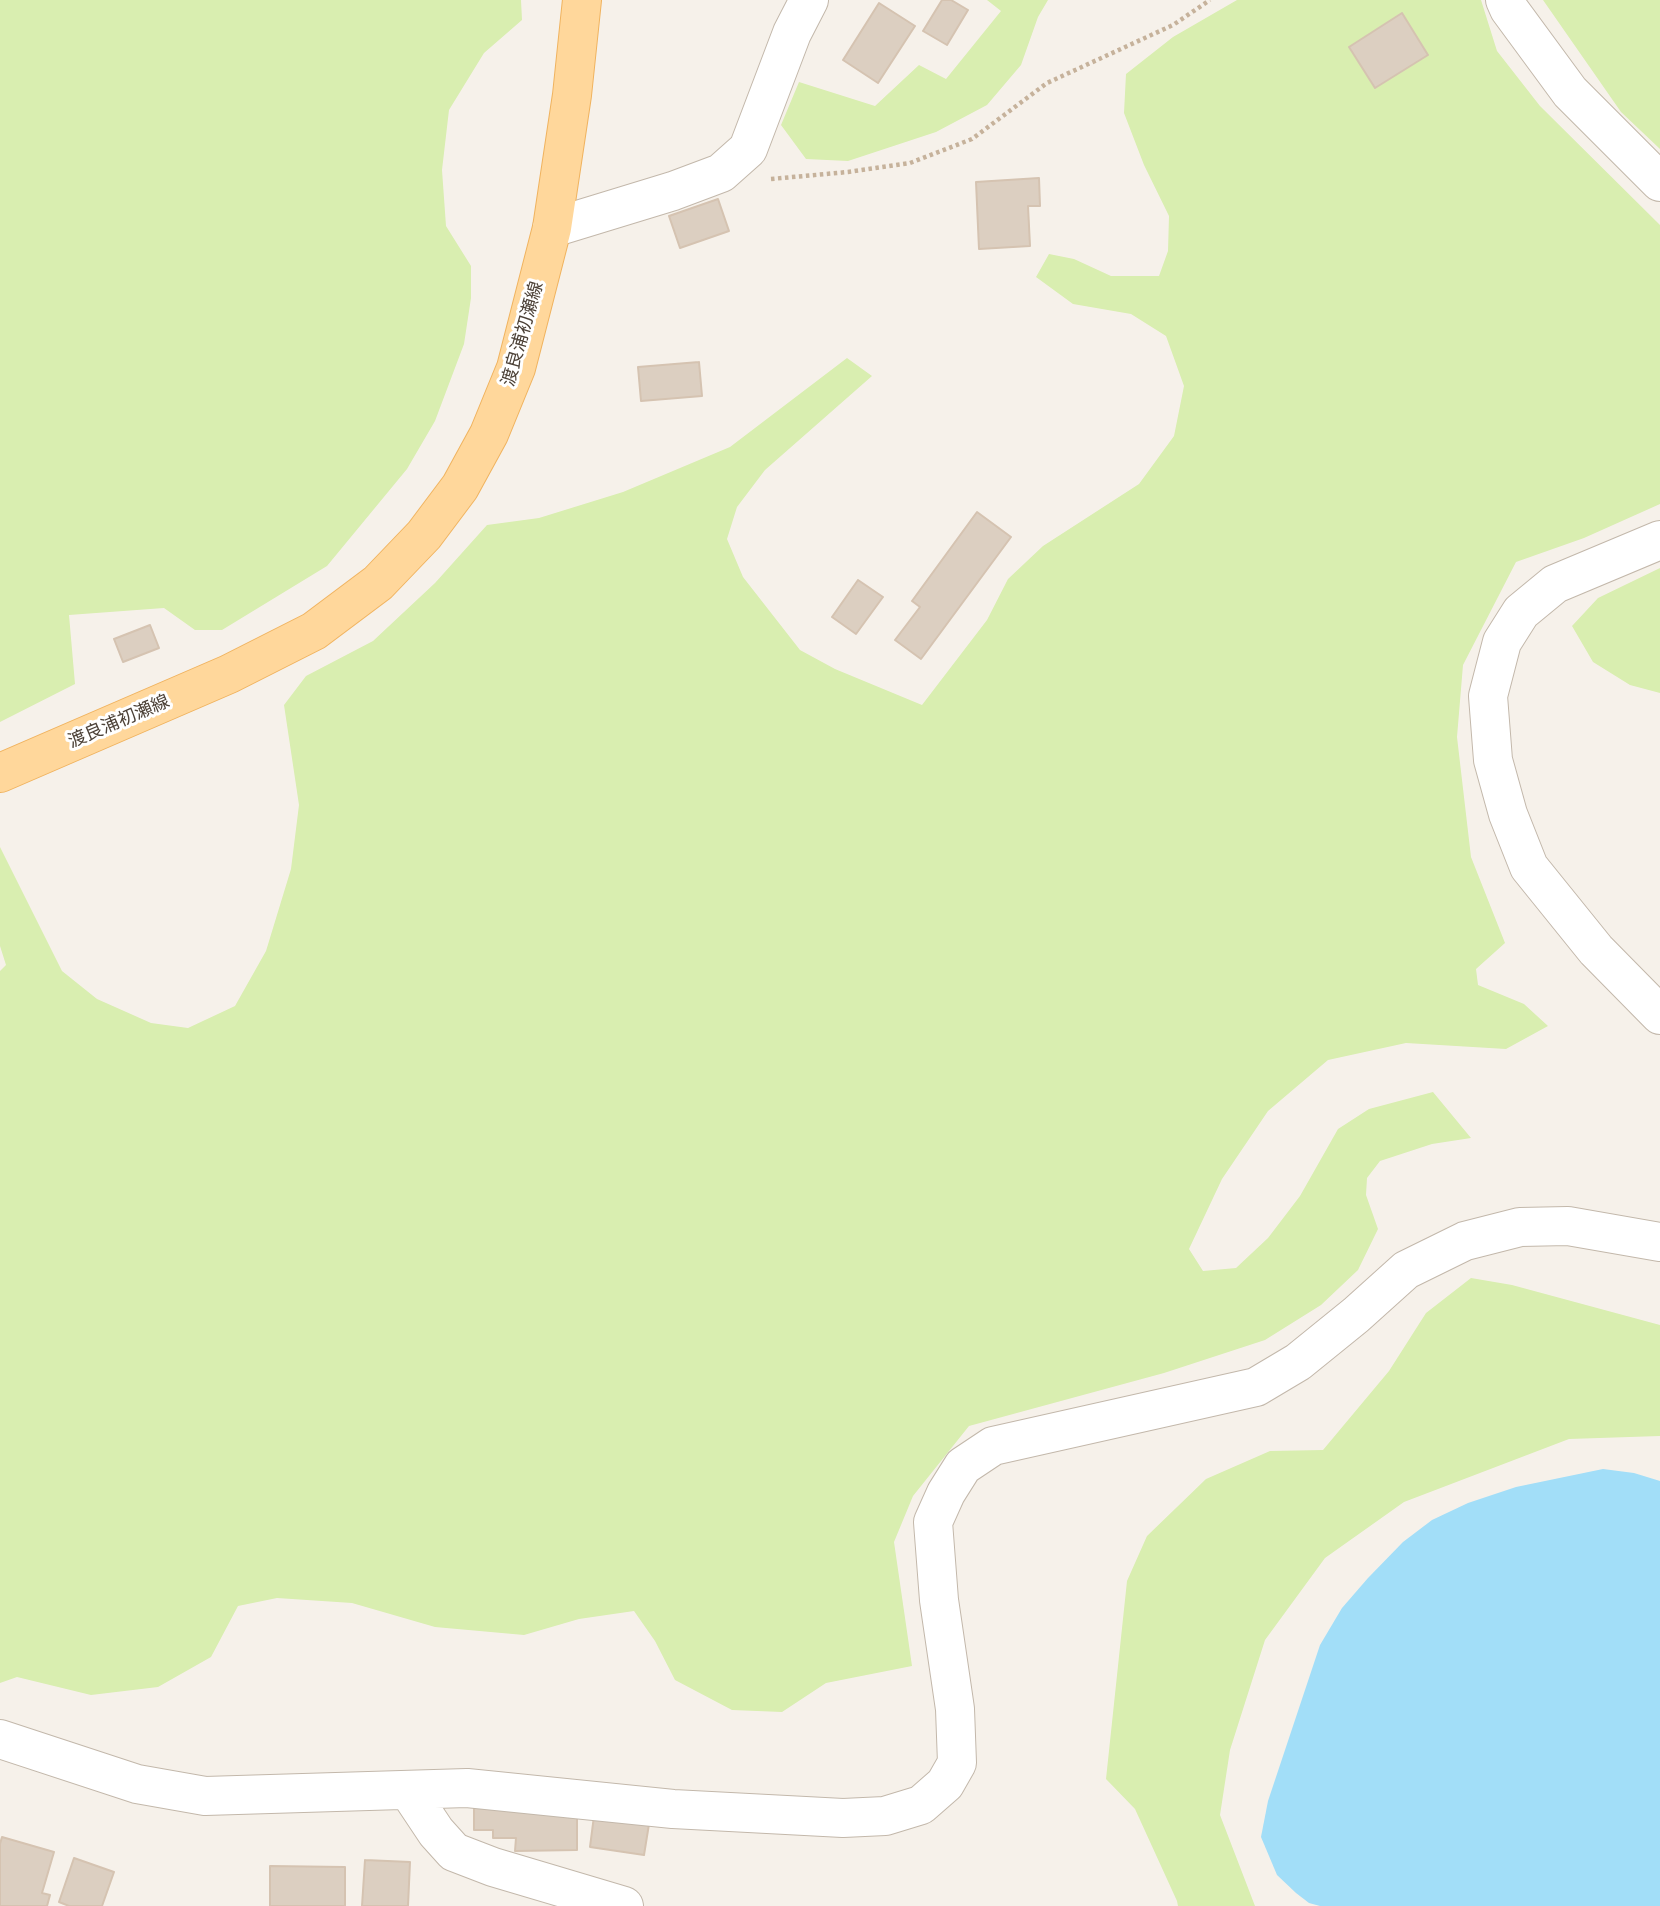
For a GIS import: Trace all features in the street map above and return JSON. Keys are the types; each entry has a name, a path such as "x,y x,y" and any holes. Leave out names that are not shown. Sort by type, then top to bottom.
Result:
{"main road":[{"name":"渡良浦初瀬線","path":"0,773 229,674 314,631 378,583 439,516 460,487 489,434 516,368 552,228 572,95 582,0"}],"street":[{"path":"552,228 673,191 721,173 748,149 792,33 809,0"},
{"path":"1505,0 1570,92 1660,182"},
{"path":"1660,540 1555,584 1521,612 1502,642 1488,696 1493,760 1508,814 1530,867 1596,950 1660,1015"},
{"path":"0,1739 137,1784 205,1796 467,1788 673,1809 843,1818 885,1816 921,1805 946,1784 957,1763 955,1709 939,1600 933,1522 946,1493 963,1466 993,1446 1256,1387 1298,1362 1406,1270 1465,1241 1520,1227 1568,1226 1660,1242"},
{"path":"408,1790 436,1832 454,1852 492,1867 624,1906"}],"path":[{"path":"721,173 775,180 910,163 972,139 1047,83 1173,25 1210,0"}],"green space":[{"path":"0,0 521,0 522,20 484,53 449,110 442,170 446,226 471,266 471,298 464,344 435,421 407,469 327,566 222,630 195,630 164,608 69,615 75,684 0,722"},
{"path":"987,0 1048,0 1038,17 1021,65 987,105 936,132 848,161 806,159 781,125 799,82 875,106 919,65 946,79 1001,11"},
{"path":"1237,0 1481,0 1497,51 1540,106 1660,225 1660,504 1584,538 1516,562 1463,665 1457,737 1471,857 1505,943 1476,969 1478,985 1524,1004 1548,1026 1506,1049 1406,1043 1328,1060 1268,1111 1222,1179 1189,1249 1203,1271 1236,1268 1268,1238 1300,1196 1338,1129 1369,1109 1433,1092 1471,1138 1432,1144 1380,1161 1367,1178 1366,1195 1378,1229 1358,1270 1321,1305 1265,1340 1164,1373 969,1426 913,1496 894,1542 912,1666 826,1683 782,1712 732,1710 675,1680 655,1641 634,1611 579,1619 524,1635 435,1627 352,1603 277,1598 238,1606 211,1657 158,1687 91,1695 17,1677 0,1683 0,971 6,965 0,946 0,847 62,971 97,999 151,1023 188,1028 235,1006 266,951 291,869 299,805 284,705 306,676 373,641 435,583 487,525 539,518 623,492 730,447 847,358 872,376 765,470 737,507 727,539 743,577 800,650 835,669 922,705 987,620 1008,579 1043,546 1139,484 1174,436 1184,386 1166,336 1131,314 1073,304 1036,277 1049,254 1074,259 1111,276 1159,276 1168,251 1169,216 1144,165 1124,113 1126,74 1173,37"},
{"path":"1543,0 1660,0 1660,149 1621,112"},
{"path":"1660,568 1660,693 1630,685 1593,662 1572,626 1598,598"},
{"path":"1471,1278 1512,1285 1660,1325 1660,1436 1569,1439 1404,1502 1325,1558 1265,1640 1230,1750 1220,1815 1255,1906 1178,1906 1135,1809 1106,1779 1127,1581 1147,1536 1206,1479 1270,1451 1323,1450 1389,1371 1426,1313"}],"water":[{"path":"1603,1469 1634,1473 1660,1481 1660,1906 1320,1906 1309,1903 1277,1875 1261,1837 1268,1801 1320,1645 1342,1608 1403,1542 1432,1520 1468,1503 1516,1487"}],"building":[{"path":"942,0 951,0 968,10 947,45 923,31"},
{"path":"879,3 915,26 878,83 843,60"},
{"path":"1402,13 1428,55 1375,88 1349,47"},
{"path":"1039,178 1040,206 1028,206 1030,246 979,249 976,182"},
{"path":"718,199 729,231 680,248 669,216"},
{"path":"699,362 702,396 641,401 638,367"},
{"path":"977,512 1011,537 921,659 895,640 920,607 912,601"},
{"path":"858,580 883,597 856,634 832,617"},
{"path":"150,625 159,648 123,662 114,639"},
{"path":"474,1808 577,1808 577,1850 515,1851 516,1838 493,1838 493,1830 474,1830"},
{"path":"594,1816 649,1824 644,1855 590,1847"},
{"path":"2,1837 54,1852 42,1893 50,1895 47,1906 0,1906"},
{"path":"74,1858 114,1872 102,1906 69,1906 59,1902"},
{"path":"365,1860 410,1862 408,1906 362,1906"},
{"path":"270,1866 345,1867 345,1906 270,1906"}]}
